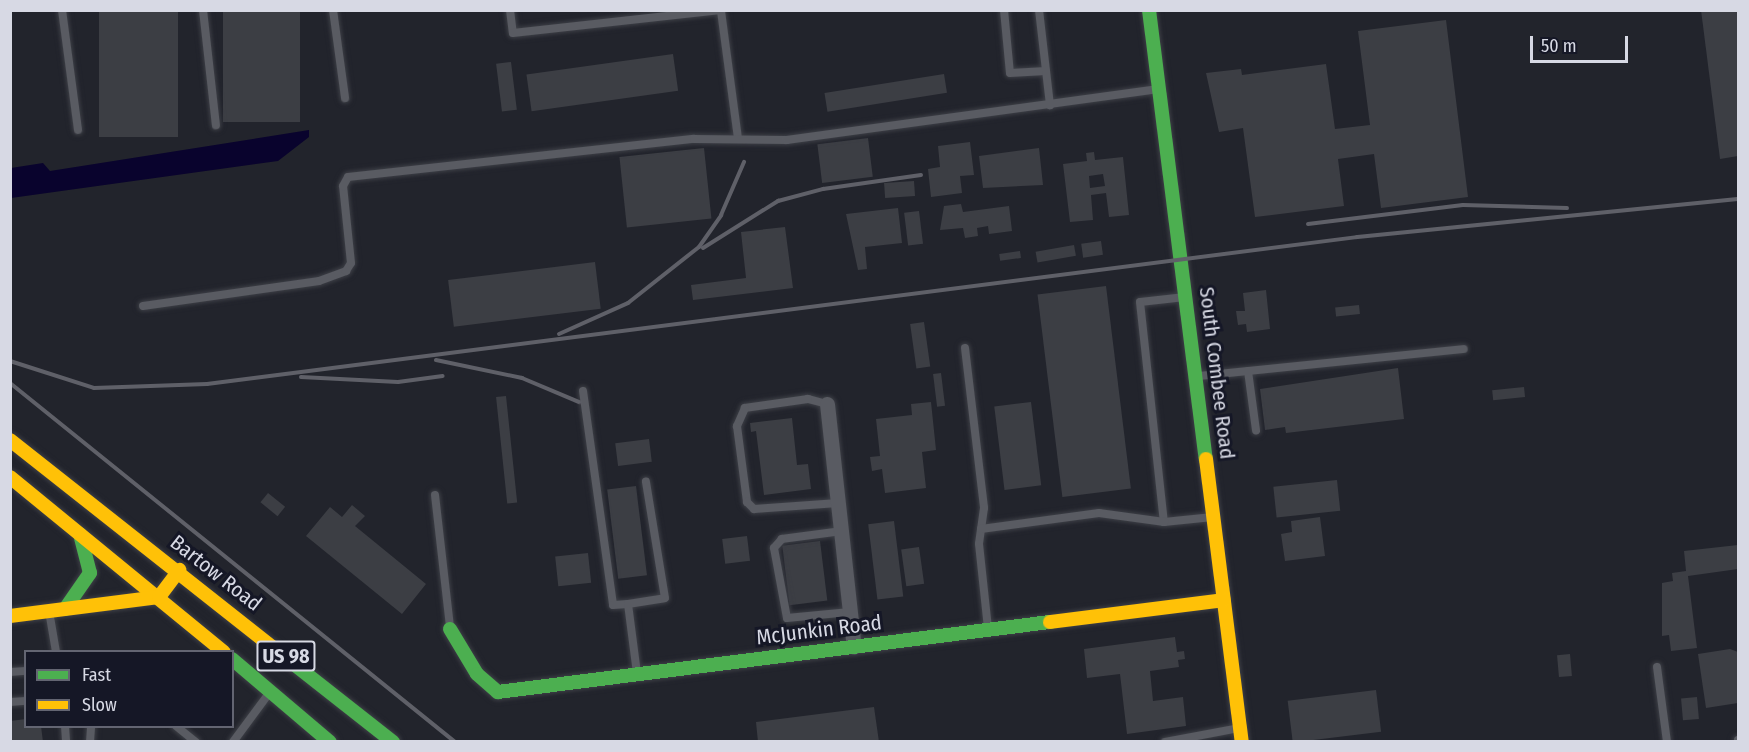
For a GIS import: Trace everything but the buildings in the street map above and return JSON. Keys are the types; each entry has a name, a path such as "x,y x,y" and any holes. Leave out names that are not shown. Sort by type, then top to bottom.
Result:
{"main road":[{"name":"South Combee Road","path":"1149,10 1241,735"},
{"name":"Bartow Road","path":"10,440 179,570 393,741"},
{"path":"10,477 223,650"},
{"path":"66,609 90,573 79,532"},
{"path":"10,616 159,597 179,570"},
{"name":"McJunkin Road","path":"450,629 477,674 498,692 1224,600"},
{"name":"US 98","path":"234,661 330,741"}],"street":[{"path":"827,404 854,646"}],"lane":[{"path":"62,10 78,130"},
{"path":"203,10 216,125"},
{"path":"333,10 345,98"},
{"path":"510,10 513,33 721,10 738,140"},
{"path":"1004,10 1010,73 1046,71"},
{"path":"1039,10 1050,105"},
{"path":"143,306 319,281 346,271 351,263 343,186 348,177 694,139 787,140 1159,89"},
{"path":"1164,522 1140,302 1186,297"},
{"path":"965,348 984,508 981,529 988,630"},
{"path":"1196,376 1464,349"},
{"path":"1248,371 1256,430"},
{"path":"583,391 613,605 665,598 646,482"},
{"path":"827,404 808,399 745,408 737,426 747,502 754,509 838,503"},
{"path":"435,495 450,629"},
{"path":"981,529 1099,513 1164,522 1214,516"},
{"path":"842,531 782,539 774,548 787,618 850,612"},
{"path":"628,604 638,674"},
{"path":"49,611 56,650"},
{"path":"1657,667 1667,741"},
{"path":"233,741 271,691"},
{"path":"179,728 195,741"},
{"path":"233,728 239,733"},
{"path":"1165,741 1241,735"}],"shaded area":[{"path":"309,130 309,137 278,161 11,198 11,168 43,163 50,171"}],"railway":[{"path":"559,334 628,303 699,247 721,215 744,162"},
{"path":"703,248 778,201 823,189 921,175"},
{"path":"10,361 94,388 207,384 1357,237 1738,199"},
{"path":"1308,224 1463,205 1567,208"},
{"path":"436,360 522,378 579,402"},
{"path":"301,377 398,382 443,376"},
{"path":"10,383 455,742"}],"traffic: fast":[{"path":"1149,10 1206,459"},
{"path":"65,609 90,573 80,534"},
{"path":"450,629 477,674 498,692 1050,622"},
{"path":"234,661 330,742"},
{"path":"290,661 393,742"}],"traffic: slow":[{"path":"10,440 290,661"},
{"path":"1206,459 1242,742"},
{"path":"10,477 222,650"},
{"path":"10,616 159,597 179,570"},
{"path":"1050,622 1224,600"}]}
